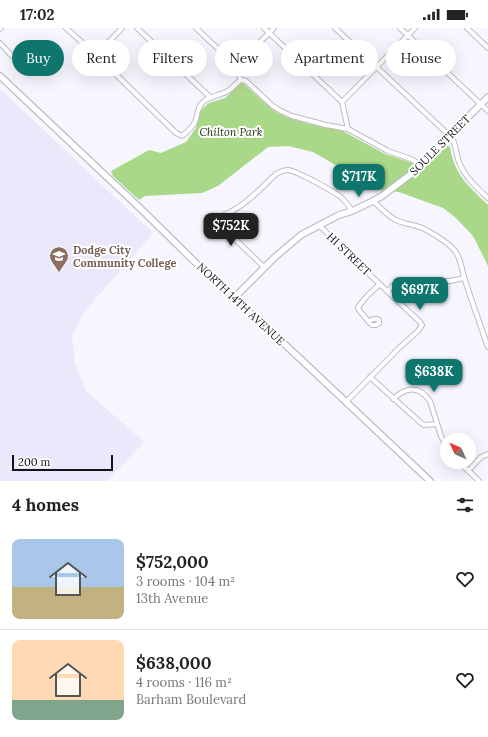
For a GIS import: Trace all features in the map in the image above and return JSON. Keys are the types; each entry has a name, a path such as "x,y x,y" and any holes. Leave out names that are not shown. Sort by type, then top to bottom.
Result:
{"main road":[{"name":"NORTH 14TH AVENUE","path":"0,76 430,481"},
{"name":"SOULE STREET","path":"234,298 264,267 301,235 339,215 352,211 373,201 412,174 488,97"}],"street":[{"path":"66,28 79,40"},
{"path":"110,40 122,28"},
{"path":"137,28 211,98"},
{"path":"196,28 215,46"},
{"path":"264,28 342,102 348,129"},
{"path":"262,40 274,28"},
{"path":"335,28 348,40"},
{"path":"400,28 488,111"},
{"path":"378,65 415,28"},
{"path":"467,28 488,48"},
{"path":"0,43 12,56"},
{"path":"378,69 450,136 454,142 465,174 471,183 488,198"},
{"path":"118,76 176,133 182,136 195,122 198,108 203,102 230,90 241,80"},
{"path":"239,76 241,80 246,81 273,106 281,111 292,116 348,129 388,151 411,159 421,165"},
{"path":"342,102 367,76"},
{"path":"264,267 217,222 217,220 246,201 276,174 286,170 300,175 342,198 352,211"},
{"path":"373,201 385,213 395,220 426,229 454,250 460,261 464,278 488,346"},
{"name":"HI STREET","path":"319,225 422,325 421,328 400,347 346,402"},
{"path":"388,291 392,286 401,281 450,281 464,278"},
{"path":"370,322 358,307 380,284"},
{"path":"370,377 421,423 424,425 438,424"},
{"path":"393,399 404,390 411,389 423,393 430,401 440,433"},
{"path":"479,481 468,471 481,457 488,454"}],"shaded area":[{"name":"Dodge City Community College","path":"0,89 153,233 83,313 72,337 75,363 86,391 144,442 107,481 0,481"}],"green space":[{"name":"Chilton Park","path":"241,83 273,110 286,117 309,124 341,130 385,154 425,167 446,144 450,147 455,165 463,179 488,205 488,266 473,236 456,218 443,208 399,192 379,190 313,152 288,146 268,147 218,186 202,193 145,196 139,200 113,176 111,171 149,150 161,153 186,142 196,128 200,112 204,107 209,103 225,98"}],"place":[{"name":"Dodge City Community College","path":"59,273"}]}
